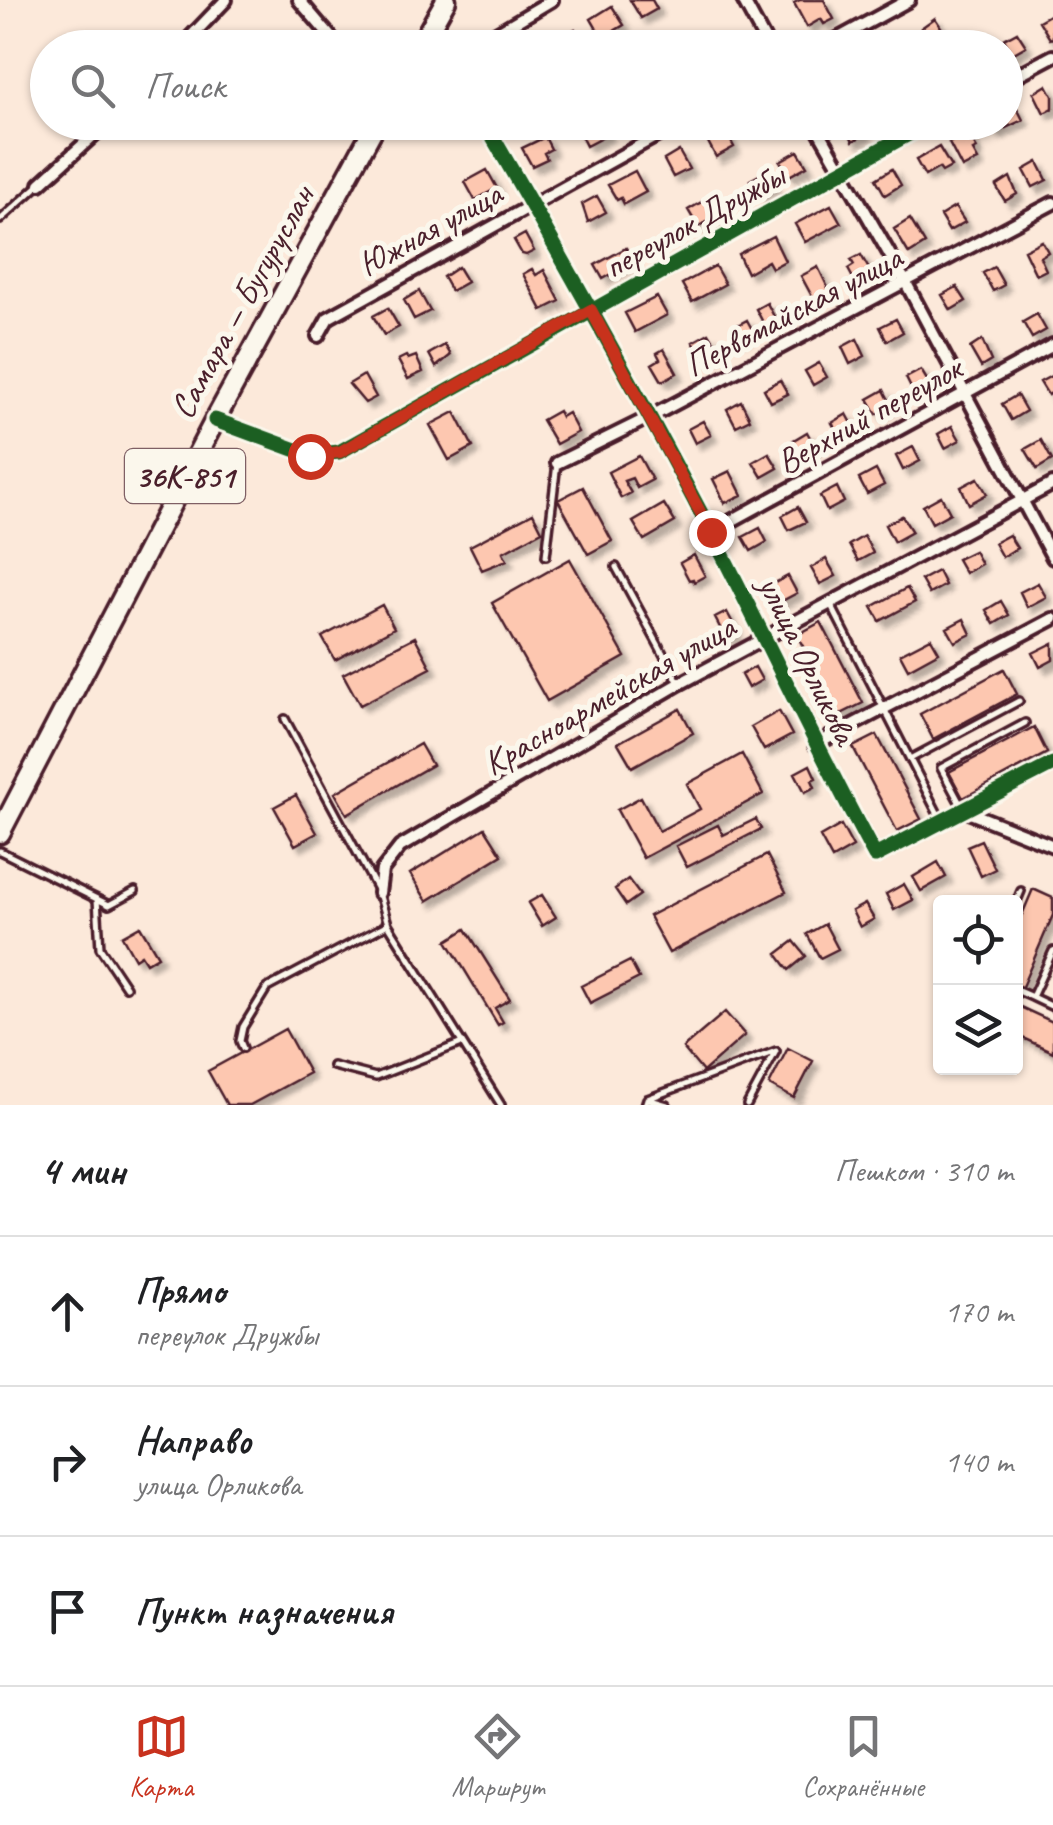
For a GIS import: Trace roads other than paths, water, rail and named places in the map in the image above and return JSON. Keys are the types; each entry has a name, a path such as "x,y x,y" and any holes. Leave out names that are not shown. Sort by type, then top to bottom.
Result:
{"main road":[{"path":"429,30 446,0"},
{"name":"Самара — Бугуруслан","path":"0,833 214,420 367,140"}],"street":[{"path":"197,30 226,0"},
{"path":"299,0 325,30"},
{"path":"502,30 552,0"},
{"path":"743,0 760,30"},
{"path":"854,30 909,0"},
{"path":"1023,73 1053,56"},
{"path":"40,184 88,140"},
{"name":"улица Орликова","path":"494,140 650,417 765,636 814,745 875,856 942,822"},
{"name":"Южная улица","path":"318,336 328,318 649,140"},
{"path":"825,140 1053,558"},
{"name":"переулок Дружбы","path":"214,420 310,456 340,452 897,140"},
{"name":"Первомайская улица","path":"557,463 1053,203"},
{"name":"Верхний переулок","path":"711,532 1053,345"},
{"name":"Красноармейская улица","path":"379,893 382,870 400,848 765,636 1053,484"},
{"path":"814,745 1053,618"},
{"path":"942,822 1053,764"},
{"path":"964,810 1053,846"}],"lane":[{"path":"0,220 40,184"},
{"path":"546,556 557,463"},
{"path":"616,568 679,684"},
{"path":"830,602 942,822"},
{"path":"910,759 1019,700"},
{"path":"284,719 379,893 388,924 425,989 501,1105"},
{"path":"964,810 941,768 1025,723"},
{"path":"0,851 109,905 135,891"},
{"path":"1019,895 1021,891"},
{"path":"97,899 100,948 126,987"},
{"path":"243,1048 243,1027 267,988 388,924"},
{"path":"1032,997 1053,951"},
{"path":"1023,993 1053,1007"},
{"path":"334,1066 376,1077 462,1042"},
{"path":"646,1102 776,1051 746,1105"},
{"path":"646,1102 667,1105"}]}
